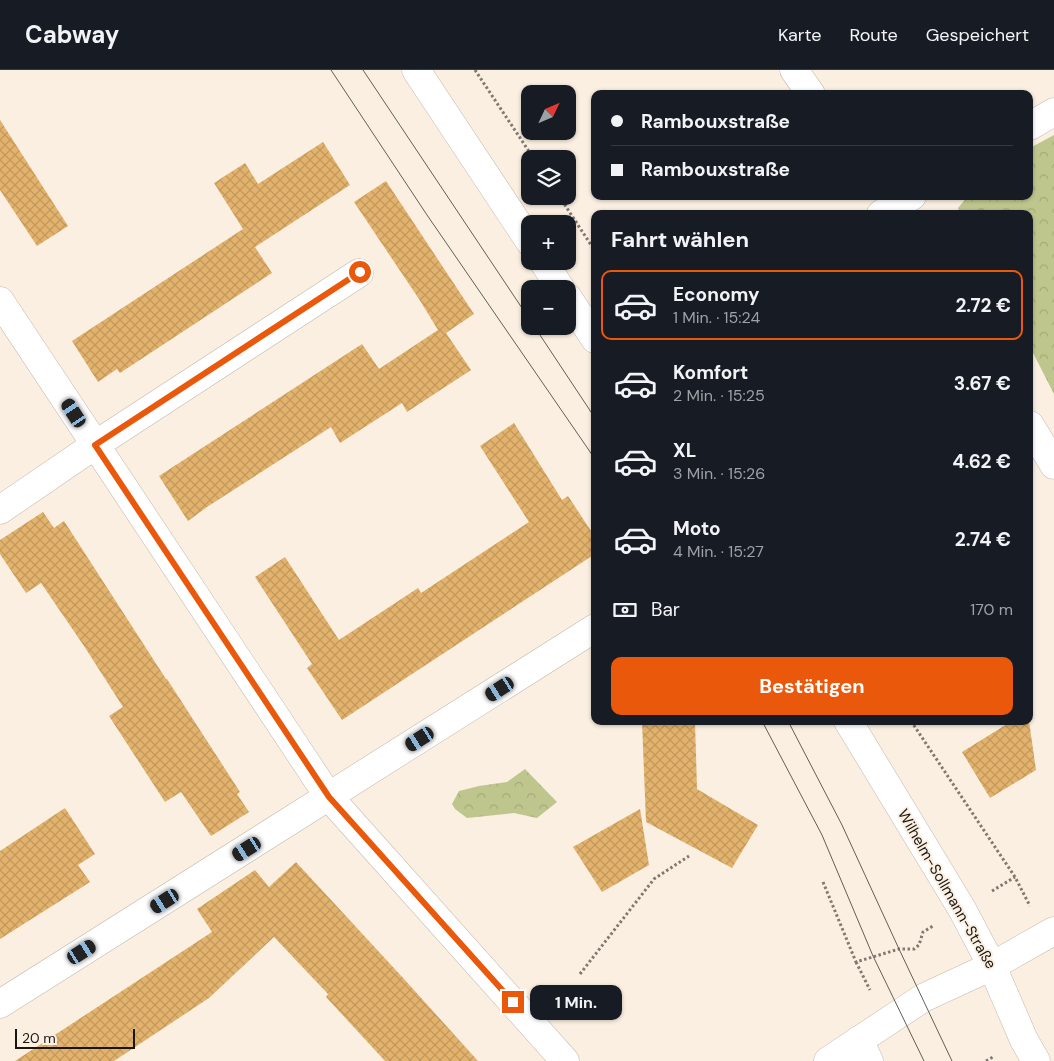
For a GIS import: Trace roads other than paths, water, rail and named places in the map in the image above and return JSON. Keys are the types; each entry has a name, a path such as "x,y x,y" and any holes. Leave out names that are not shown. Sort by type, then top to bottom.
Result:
{"street":[{"path":"416,70 521,228"},
{"path":"794,70 808,90"},
{"path":"1033,124 1054,112"},
{"path":"0,510 95,445 360,272"},
{"path":"0,301 329,797 565,1061"},
{"path":"576,310 591,333"},
{"path":"1033,430 1054,466"},
{"path":"0,1004 591,631"},
{"name":"Wilhelm-Sollmann-Straße","path":"850,725 962,909 992,966 1024,1040 1036,1061"},
{"path":"828,1061 864,1051 923,998 992,966 1051,933"}],"tram line":[{"path":"331,70 427,215 591,453"},
{"path":"363,70 521,307"},
{"path":"540,335 591,412"},
{"path":"764,725 822,835 873,956 924,1061"},
{"path":"790,725 842,825 952,1061"}]}
